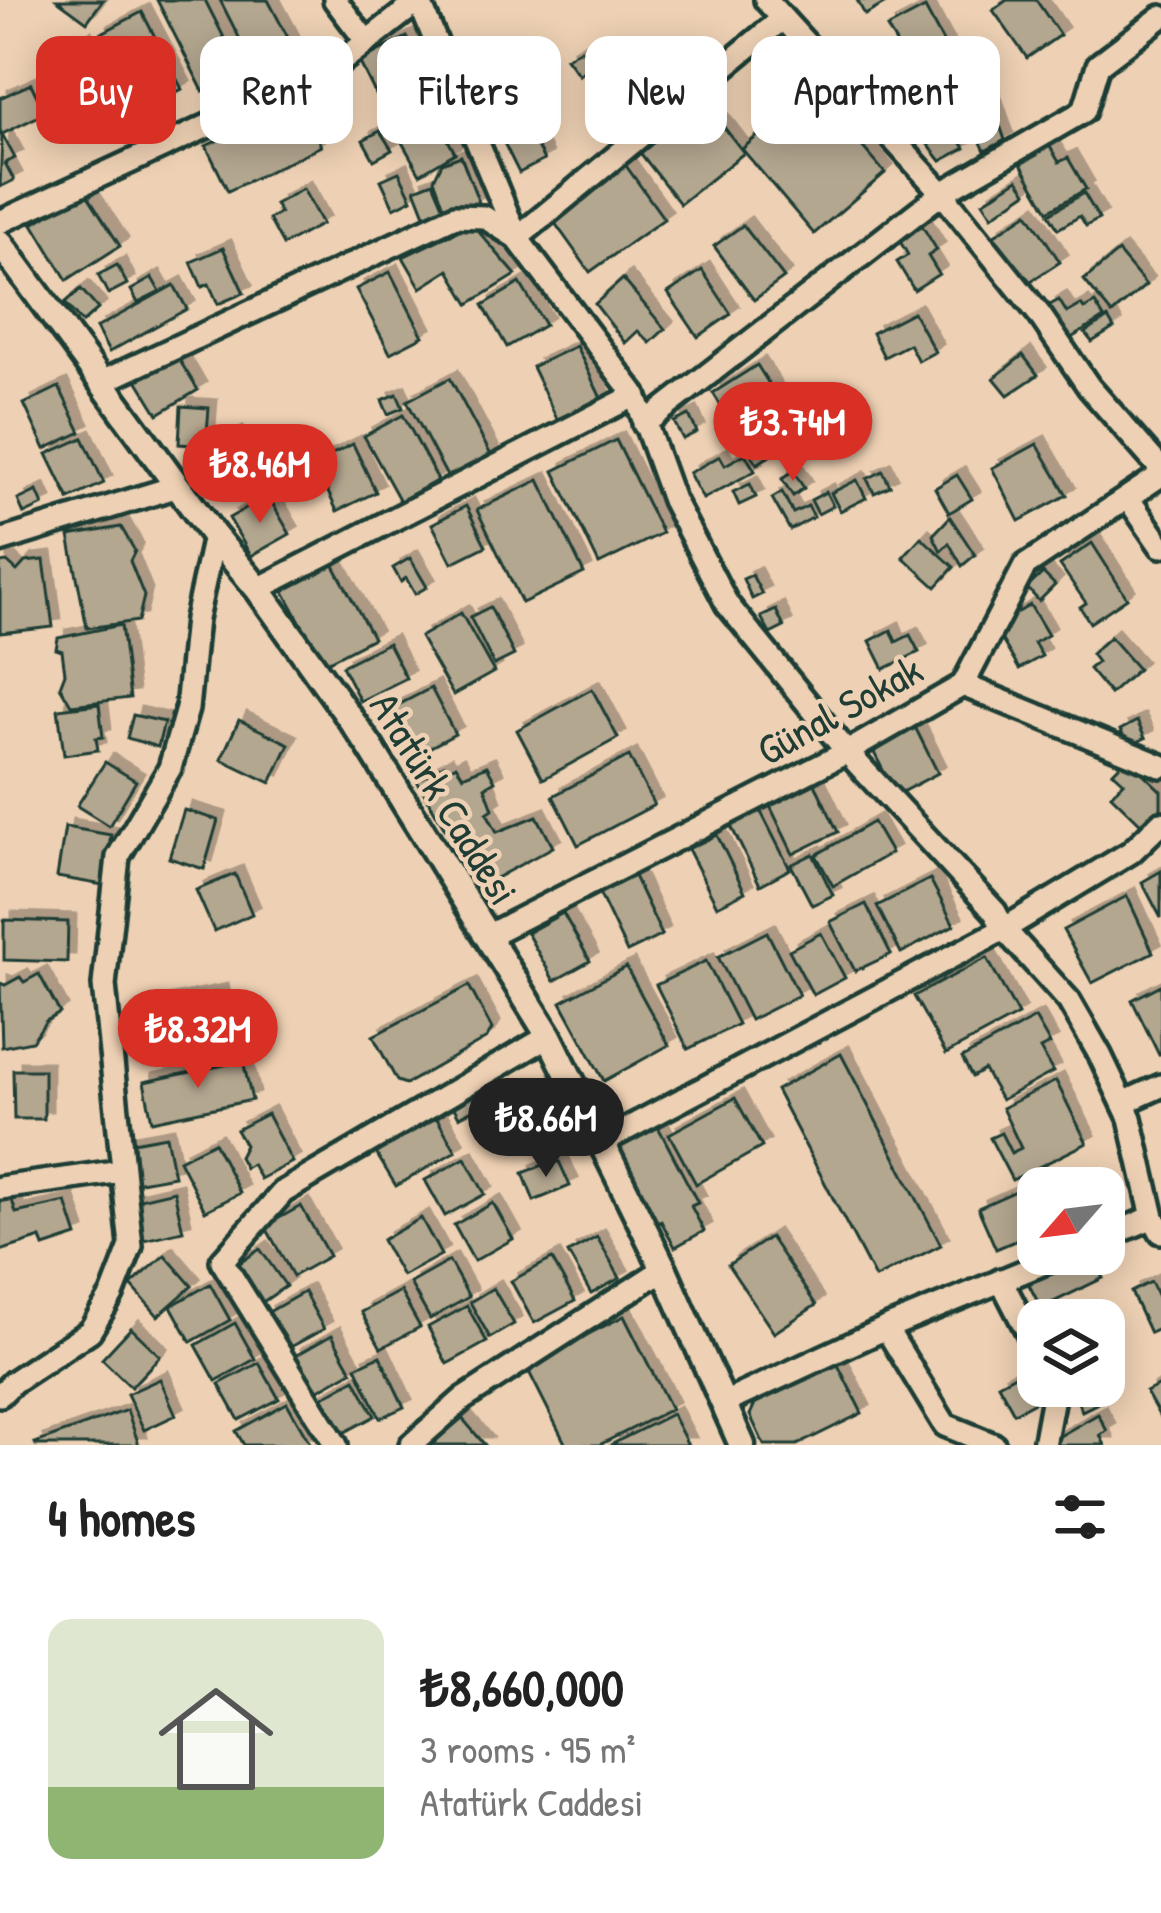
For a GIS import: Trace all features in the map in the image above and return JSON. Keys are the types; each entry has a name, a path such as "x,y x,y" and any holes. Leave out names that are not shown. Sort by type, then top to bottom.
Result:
{"street":[{"path":"335,0 368,42"},
{"path":"766,0 941,193 1040,314 1089,387 1161,472"},
{"path":"0,222 333,68 419,1 517,238 635,395 673,500 727,604 847,752 1070,1001 1130,1118 1157,1224 1125,1232"},
{"path":"644,424 941,193 1084,111 1098,65 1161,17"},
{"path":"517,238 782,20"},
{"path":"102,382 455,216 484,217 517,238"},
{"name":"Atatürk Caddesi","path":"0,242 369,745 549,1036 664,1269 742,1445"},
{"path":"258,590 635,395"},
{"name":"Günal Sokak","path":"487,936 847,752 963,685 1025,566 1161,472"},
{"path":"0,541 178,486"},
{"path":"1127,497 1161,546"},
{"path":"0,1395 90,1331 112,1294 131,1246 104,985 118,857 170,768 187,709 196,619 214,536"},
{"path":"963,685 1161,766"},
{"path":"602,1142 1004,929 1131,852 1161,823"},
{"path":"336,1445 222,1261 283,1192 549,1036"},
{"path":"1123,1103 1161,1086"},
{"path":"0,1188 122,1171"},
{"path":"411,1445 464,1399 664,1269"},
{"path":"724,1403 1017,1274"},
{"path":"1001,1280 1017,1311"},
{"path":"886,1328 945,1425 994,1445"},
{"path":"1043,1445 1051,1407"}],"building":[{"path":"57,0 103,0 87,22"},
{"path":"157,0 205,0 223,36 200,36 200,85 176,36"},
{"path":"220,0 268,0 287,36 238,36"},
{"path":"857,0 891,0 865,15"},
{"path":"1007,0 1036,0 1060,35 1027,58 993,10"},
{"path":"925,8 940,36 892,36 887,28"},
{"path":"142,12 154,36 101,36"},
{"path":"581,49 585,70 579,75 566,58"},
{"path":"377,52 377,97 359,61"},
{"path":"31,84 36,117 0,135 0,98"},
{"path":"727,131 744,153 680,204 638,150 646,144 727,144"},
{"path":"377,133 377,144 388,144 392,150 374,160 363,140"},
{"path":"2,134 15,158 5,163 14,180 0,187"},
{"path":"1046,140 1059,162 1068,158 1086,189 1048,211 1021,164 1037,155 1033,148"},
{"path":"751,141 860,144 885,173 814,234 742,149"},
{"path":"320,144 321,146 228,191 206,146"},
{"path":"403,144 450,144 455,153 420,174"},
{"path":"504,144 536,144 544,160 519,173"},
{"path":"928,144 962,144 965,148 941,161"},
{"path":"461,156 479,203 447,215 434,179 442,163"},
{"path":"624,163 664,219 590,272 550,216"},
{"path":"399,172 412,199 394,208 381,180"},
{"path":"1018,179 1027,192 992,216 983,202"},
{"path":"433,182 445,210 426,217 415,189"},
{"path":"303,189 322,224 283,245 269,219 280,213 275,204"},
{"path":"85,191 120,246 67,280 33,224"},
{"path":"1084,193 1099,219 1086,226 1080,216 1058,229 1049,214"},
{"path":"1028,213 1060,262 1025,285 993,236"},
{"path":"472,224 516,275 469,304 449,270 421,288 403,257"},
{"path":"921,224 937,250 928,256 939,274 914,290 897,262 908,255 898,238"},
{"path":"743,225 784,278 754,300 714,246"},
{"path":"223,248 244,293 218,304 209,284 202,287 191,262"},
{"path":"1118,252 1146,285 1112,314 1084,280"},
{"path":"117,265 127,284 108,294 98,275"},
{"path":"702,270 731,314 698,337 668,293"},
{"path":"390,272 423,336 390,353 356,289"},
{"path":"152,278 160,292 138,303 131,290"},
{"path":"623,279 665,329 650,343 638,331 625,343 595,304"},
{"path":"520,283 545,325 507,347 483,305"},
{"path":"174,285 187,309 109,352 96,328"},
{"path":"81,289 98,309 82,323 65,303"},
{"path":"1059,300 1067,313 1095,303 1104,318 1068,340 1048,306"},
{"path":"913,312 935,352 918,361 909,344 884,357 872,333"},
{"path":"1108,318 1114,328 1092,342 1085,333"},
{"path":"576,346 601,398 557,419 532,367"},
{"path":"175,353 198,390 158,414 136,378"},
{"path":"1023,355 1038,375 1008,395 994,378"},
{"path":"757,365 802,436 757,464 713,393"},
{"path":"450,378 492,457 449,480 407,401"},
{"path":"59,387 81,432 45,449 24,404"},
{"path":"397,394 403,408 388,414 382,400"},
{"path":"181,406 209,408 206,446 179,444"},
{"path":"403,415 438,480 400,501 364,436"},
{"path":"689,415 697,432 683,439 674,422"},
{"path":"235,434 253,468 208,490 191,456"},
{"path":"83,438 104,483 69,499 47,454"},
{"path":"616,440 662,533 599,564 554,471"},
{"path":"353,444 376,492 337,511 314,463"},
{"path":"1037,444 1067,495 1019,521 992,468"},
{"path":"745,454 755,471 703,499 689,473 720,456 725,465"},
{"path":"793,471 804,488 793,496 782,479"},
{"path":"883,471 890,486 874,493 867,479"},
{"path":"957,475 972,499 949,513 935,488"},
{"path":"539,480 584,573 522,603 477,510"},
{"path":"857,480 866,498 840,511 831,493"},
{"path":"750,484 756,497 739,505 733,492"},
{"path":"37,491 43,505 24,514 18,500"},
{"path":"782,492 793,513 808,506 814,517 790,530 772,498"},
{"path":"826,492 833,506 818,514 811,500"},
{"path":"268,496 290,534 251,556 229,518"},
{"path":"466,506 486,546 452,563 432,524"},
{"path":"950,517 975,555 962,566 949,543 941,551 933,535"},
{"path":"121,527 135,551 130,561 144,596 138,621 87,628 69,536"},
{"path":"921,537 954,567 936,587 903,557"},
{"path":"1092,543 1127,598 1090,623 1080,607 1086,603 1060,565"},
{"path":"410,558 427,587 415,594 393,568"},
{"path":"44,560 53,627 0,633 0,563 7,562 17,571 25,562"},
{"path":"331,560 373,638 323,664 281,586"},
{"path":"1043,573 1055,585 1039,601 1027,588"},
{"path":"752,575 762,594 752,599 743,579"},
{"path":"1030,605 1048,635 1034,643 1042,656 1019,669 994,627"},
{"path":"490,607 514,655 494,665 470,617"},
{"path":"776,610 784,627 770,634 761,617"},
{"path":"461,613 494,672 453,695 420,637"},
{"path":"121,625 130,698 71,705 60,686 65,673 62,651 56,649 58,638"},
{"path":"891,630 896,642 910,635 919,652 884,669 870,641"},
{"path":"1110,637 1138,669 1110,694 1089,669 1097,662 1091,654"},
{"path":"388,643 406,678 360,701 342,666"},
{"path":"431,688 455,734 408,759 383,713"},
{"path":"592,689 618,738 543,779 517,730"},
{"path":"99,704 103,737 96,738 98,750 64,755 58,709"},
{"path":"133,715 164,722 158,747 127,738"},
{"path":"239,720 289,744 271,783 221,759"},
{"path":"1137,721 1145,738 1129,746 1120,730"},
{"path":"915,727 938,773 896,795 872,749"},
{"path":"629,756 654,805 578,845 553,796"},
{"path":"1127,758 1161,791 1161,811 1145,828 1111,795 1124,782 1113,772"},
{"path":"105,762 136,781 109,826 77,806"},
{"path":"444,765 448,770 456,765 463,776 487,766 495,781 485,787 493,809 487,813 497,832 537,816 553,847 483,885 477,883 417,781"},
{"path":"815,784 838,832 793,854 770,806"},
{"path":"184,810 218,820 204,869 169,858"},
{"path":"760,810 790,869 760,885 731,826"},
{"path":"873,822 891,853 833,886 816,855"},
{"path":"65,827 111,835 103,885 57,877"},
{"path":"717,835 745,892 717,906 688,849"},
{"path":"813,854 833,895 812,905 791,865"},
{"path":"1161,871 1161,918 1142,882"},
{"path":"235,874 252,914 214,931 196,890"},
{"path":"634,876 662,935 627,952 599,893"},
{"path":"930,879 954,925 901,953 877,906"},
{"path":"1127,896 1153,952 1092,983 1063,930"},
{"path":"866,904 891,954 855,971 830,922"},
{"path":"563,913 590,961 554,981 527,933"},
{"path":"4,920 68,922 67,962 4,960"},
{"path":"767,932 799,995 750,1020 718,957"},
{"path":"821,933 845,978 813,995 789,950"},
{"path":"987,958 1018,1015 946,1054 914,996"},
{"path":"706,961 738,1024 688,1049 656,985"},
{"path":"626,967 669,1045 604,1081 561,1002"},
{"path":"39,974 60,1013 46,1021 32,1041 2,1047 0,983 20,977 24,982"},
{"path":"1161,985 1161,1054 1159,1055 1132,1000"},
{"path":"469,986 492,1029 487,1038 406,1084 397,1081 373,1036"},
{"path":"220,992 230,1039 144,1056 135,1009"},
{"path":"1035,1018 1050,1044 1040,1049 1053,1072 1001,1100 984,1070 972,1077 962,1058"},
{"path":"841,1054 941,1245 875,1278 776,1090"},
{"path":"243,1061 252,1100 152,1121 144,1082"},
{"path":"13,1070 44,1070 44,1119 14,1119"},
{"path":"484,1081 493,1099 459,1117 449,1099"},
{"path":"1056,1081 1087,1143 1038,1167 1017,1167 1017,1178 1012,1180 990,1138 1001,1133 1011,1153 1021,1148 1002,1108"},
{"path":"517,1089 527,1109 496,1125 486,1105"},
{"path":"735,1098 762,1147 696,1184 669,1134"},
{"path":"267,1114 292,1162 260,1179 252,1164 245,1168 239,1157 245,1145 236,1130"},
{"path":"436,1117 456,1151 396,1186 376,1153"},
{"path":"655,1121 698,1203 691,1206 704,1231 675,1247 661,1221 651,1227 608,1145"},
{"path":"166,1136 174,1176 129,1184 122,1144"},
{"path":"214,1142 240,1193 205,1211 179,1160"},
{"path":"465,1158 485,1194 445,1216 425,1180"},
{"path":"558,1159 570,1186 534,1201 523,1173"},
{"path":"174,1191 183,1231 140,1241 131,1201"},
{"path":"1017,1191 1017,1240 996,1249 978,1208"},
{"path":"11,1197 16,1213 66,1202 77,1236 44,1247 41,1238 0,1251 0,1201"},
{"path":"493,1203 513,1239 474,1261 454,1225"},
{"path":"301,1206 329,1256 293,1276 265,1226"},
{"path":"421,1218 441,1255 402,1276 382,1240"},
{"path":"597,1237 620,1278 591,1294 568,1253"},
{"path":"770,1237 816,1305 774,1333 728,1265"},
{"path":"260,1249 286,1286 257,1306 231,1269"},
{"path":"165,1255 192,1286 158,1316 131,1285"},
{"path":"552,1259 575,1301 534,1323 511,1281"},
{"path":"449,1261 469,1297 430,1319 410,1283"},
{"path":"1045,1275 1103,1278 1060,1299 1036,1299 1028,1283"},
{"path":"1151,1282 1161,1303 1161,1328 1150,1333 1131,1292"},
{"path":"210,1284 230,1320 191,1342 171,1306"},
{"path":"493,1288 514,1324 490,1338 470,1302"},
{"path":"400,1291 420,1327 381,1348 361,1312"},
{"path":"304,1292 324,1329 285,1350 265,1314"},
{"path":"467,1306 487,1342 447,1364 428,1327"},
{"path":"624,1316 671,1409 599,1445 566,1445 526,1366"},
{"path":"235,1323 255,1359 216,1381 196,1345"},
{"path":"131,1328 160,1356 131,1387 102,1359"},
{"path":"332,1335 352,1371 313,1393 293,1357"},
{"path":"380,1356 404,1407 380,1418 356,1367"},
{"path":"836,1361 862,1413 797,1445 764,1445 750,1415 757,1399"},
{"path":"259,1363 279,1399 239,1420 219,1384"},
{"path":"1017,1374 1017,1407 1025,1407 1014,1413 998,1384"},
{"path":"160,1379 176,1415 144,1430 127,1394"},
{"path":"355,1379 375,1416 336,1437 316,1401"},
{"path":"1161,1384 1161,1417 1160,1417 1146,1392"},
{"path":"287,1403 311,1445 244,1445 236,1431"},
{"path":"127,1410 139,1445 35,1443"},
{"path":"672,1414 688,1445 610,1445"},
{"path":"1098,1414 1107,1431 1100,1435 1105,1445 1053,1445 1051,1441"},
{"path":"462,1418 485,1445 429,1445"}]}
